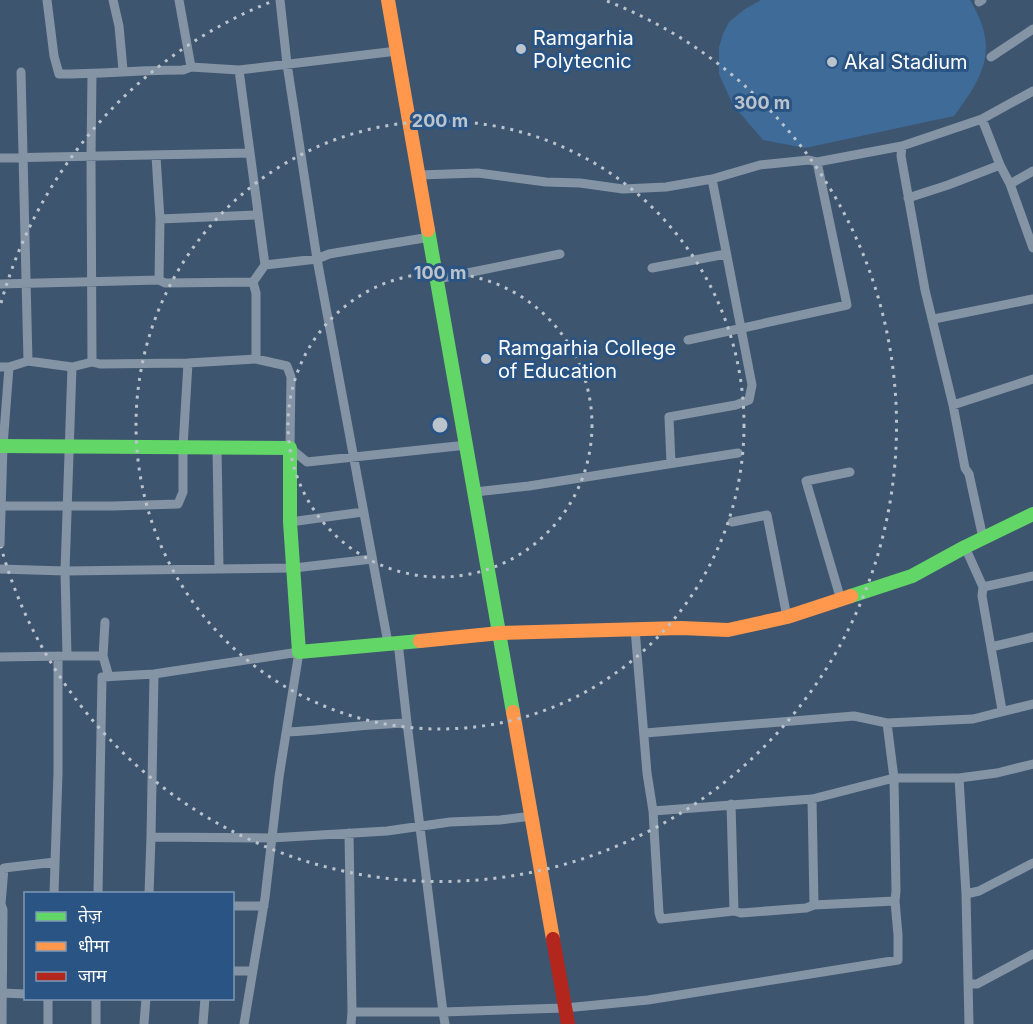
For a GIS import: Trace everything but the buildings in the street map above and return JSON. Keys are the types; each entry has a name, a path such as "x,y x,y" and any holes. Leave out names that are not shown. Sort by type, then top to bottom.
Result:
{"street":[{"path":"47,0 54,56 59,74 92,74 123,70 183,70 191,67 238,70 397,51"},
{"path":"113,0 119,26 123,70"},
{"path":"179,0 191,67"},
{"path":"280,0 287,64 317,259 350,446 372,559 393,643 407,723 446,1024"},
{"path":"388,0 568,1024"},
{"path":"991,57 1033,29"},
{"path":"238,70 265,265 253,282"},
{"path":"21,72 28,361"},
{"path":"92,74 92,362"},
{"path":"419,175 478,173 623,189 666,187 712,179 760,165 809,160 817,162 902,146 982,119 1033,91"},
{"path":"982,119 1010,184 1033,248"},
{"path":"902,146 901,156 926,290 965,468 969,474 983,538"},
{"path":"0,158 250,153"},
{"path":"156,156 160,219 159,280"},
{"path":"688,340 847,305 817,162"},
{"path":"908,198 1000,165"},
{"path":"1010,184 1033,171"},
{"path":"671,463 669,417 736,405 749,400 752,385 712,179"},
{"path":"160,219 258,215"},
{"path":"265,265 317,259 430,237"},
{"path":"438,279 560,254"},
{"path":"652,268 726,254"},
{"path":"0,285 159,280 165,283 253,282"},
{"path":"253,282 256,293 256,359"},
{"path":"934,319 1033,299"},
{"path":"0,544 4,367 28,361 72,367 92,362 100,364 188,363 256,359 287,366 291,377 291,522 299,651 271,838 264,906 244,1024"},
{"path":"1,506 178,504 183,492 188,363"},
{"path":"54,892 72,367"},
{"path":"953,405 1033,379"},
{"path":"2,446 290,448 307,462 466,445"},
{"path":"217,447 219,568"},
{"path":"475,492 529,486 738,453"},
{"path":"841,600 806,481 850,472"},
{"path":"291,522 363,512"},
{"path":"98,892 102,677 154,674 299,651 500,633 635,629 728,630 787,617 912,576 1033,514"},
{"path":"732,522 767,515 787,617"},
{"path":"965,547 983,587 982,596 1002,710"},
{"path":"0,569 64,571 294,568 372,559"},
{"path":"983,587 1033,576"},
{"path":"105,622 103,656 109,677"},
{"path":"635,629 647,773 653,811 658,913 661,919 734,911 741,913 806,908 814,905 895,901"},
{"path":"991,647 1033,637"},
{"path":"0,657 103,656"},
{"path":"149,892 154,674"},
{"path":"645,733 854,716 887,723 973,719 1033,704"},
{"path":"287,732 333,729 373,723 407,723"},
{"path":"352,1012 565,1008 648,1000 898,960 894,778 887,723"},
{"path":"653,811 812,799 894,778 959,778 997,773 1033,764"},
{"path":"959,778 970,984 968,991 969,1024"},
{"path":"812,799 814,905"},
{"path":"731,804 734,911"},
{"path":"151,837 271,838 387,831 532,816"},
{"path":"349,833 351,1024"},
{"path":"2,1024 3,910 0,904 4,868 55,862"},
{"path":"966,894 979,891 1033,863"},
{"path":"234,906 264,906"},
{"path":"970,984 976,984 1033,954"},
{"path":"234,971 252,971"},
{"path":"2,993 24,994"},
{"path":"48,1000 48,1024"},
{"path":"96,1000 96,1024"},
{"path":"144,1024 146,1000"},
{"path":"203,1024 205,1000"}],"shaded area":[{"path":"761,0 970,0 984,32 986,47 984,60 974,87 954,116 805,148 763,140 733,105 719,74 719,47 729,22"}],"traffic: fast":[{"path":"428,230 513,712"},
{"path":"0,446 290,448 290,522 299,652 420,641"},
{"path":"851,596 912,576 1033,514"}],"traffic: slow":[{"path":"388,0 428,230"},
{"path":"420,641 500,633 681,628 728,630 787,617 851,596"},
{"path":"513,712 553,939"}],"traffic: jam":[{"path":"553,939 568,1024"}],"place":[{"name":"Ramgarhia Polytecnic","path":"521,49"},
{"name":"Akal Stadium","path":"832,62"},
{"name":"Ramgarhia College of Education","path":"486,359"}]}
